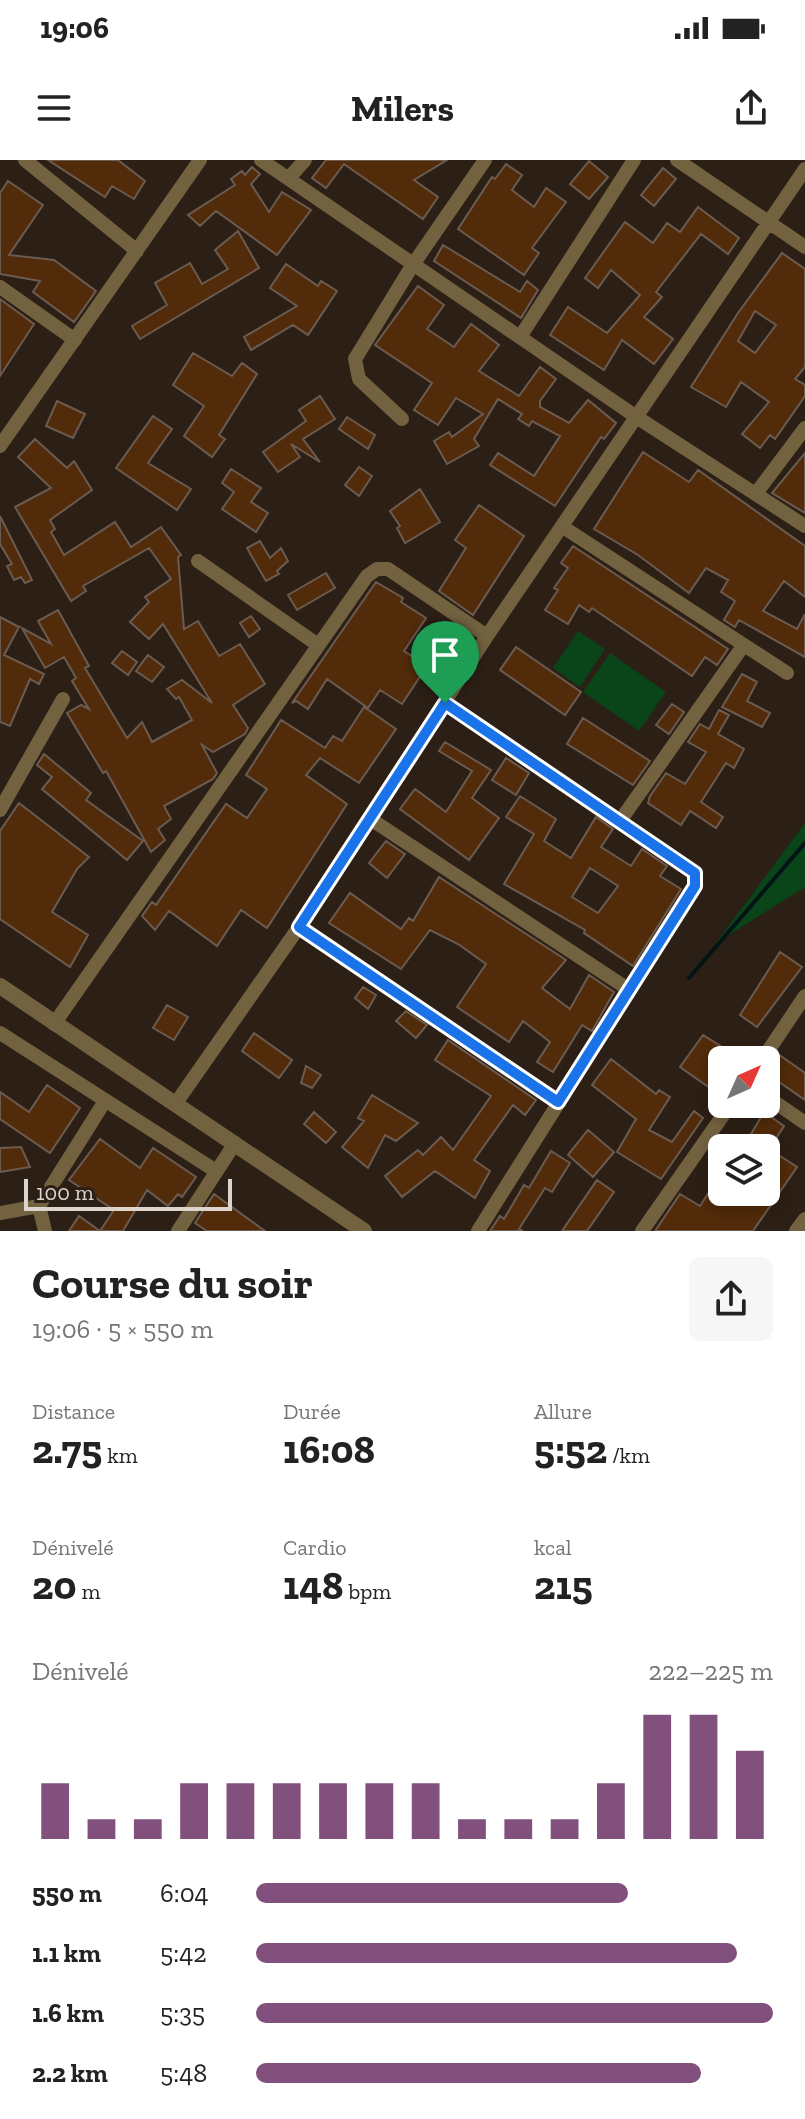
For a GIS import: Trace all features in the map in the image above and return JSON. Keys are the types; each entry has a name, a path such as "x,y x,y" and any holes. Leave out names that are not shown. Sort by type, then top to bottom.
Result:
{"street":[{"path":"25,160 137,251"},
{"path":"2,438 75,340 200,160"},
{"path":"261,160 412,266 805,526"},
{"path":"289,178 305,160"},
{"path":"402,419 359,379 355,359 412,266 485,160"},
{"path":"520,337 634,160"},
{"path":"677,160 805,247"},
{"path":"176,1103 299,927 487,636 805,169"},
{"path":"0,287 75,340"},
{"path":"757,492 805,428"},
{"path":"563,527 787,673"},
{"path":"198,561 318,645"},
{"path":"54,1024 367,576 377,569 401,576 487,636"},
{"path":"620,821 743,646"},
{"path":"0,810 63,699"},
{"path":"445,703 695,873 695,886 478,1231"},
{"path":"369,818 628,989"},
{"path":"299,927 558,1102"},
{"path":"0,986 364,1231"},
{"path":"771,1046 805,996"},
{"path":"0,1033 216,1171"},
{"path":"45,1231 39,1206 105,1101"},
{"path":"780,1106 805,1123"},
{"path":"642,1231 721,1118"},
{"path":"178,1231 235,1143"},
{"path":"0,1213 39,1206"},
{"path":"796,1231 805,1219"}],"green space":[{"path":"578,631 605,649 580,687 553,668"},
{"path":"610,653 666,692 639,731 583,692"},
{"path":"805,823 805,887 716,943"}],"building":[{"path":"48,160 118,160 145,181 134,199 112,186 105,197"},
{"path":"326,160 447,160 414,180 438,197 423,219 344,164 326,188 312,178"},
{"path":"589,161 608,177 589,199 570,184"},
{"path":"506,164 522,175 512,190 534,207 546,188 566,202 532,248 539,253 524,275 458,229 492,177 495,179"},
{"path":"252,167 260,174 251,184 269,212 282,192 311,210 277,255 216,211 200,226 188,215 235,185 231,179 242,171 245,175"},
{"path":"663,168 676,179 654,206 641,195"},
{"path":"8,181 43,205 9,255 54,260 96,291 74,322 33,292 40,281 0,274 0,193"},
{"path":"698,207 739,238 728,254 701,234 656,292 662,297 644,317 673,339 654,364 622,340 604,370 550,335 568,307 607,333 640,295 611,270 598,288 585,278 625,222 653,243 667,223 680,232"},
{"path":"238,231 259,268 140,339 132,326 167,305 155,283 190,263 202,284 228,269 215,250"},
{"path":"443,245 520,292 527,281 538,290 521,318 434,261"},
{"path":"782,253 805,269 805,367 795,379 805,385 805,396 775,439 770,435 760,448 742,434 769,402 741,382 726,407 691,387 738,313","holes":["755,311 776,325 755,353 738,341"]},
{"path":"286,264 318,286 321,281 337,291 308,335 293,325 251,350 244,337 297,306 270,288"},
{"path":"418,286 444,305 427,329 454,347 471,324 499,345 479,371 519,396 540,367 556,379 540,401 540,407 569,423 588,400 616,423 604,439 601,437 555,506 490,465 498,453 534,476 560,436 532,421 529,426 518,419 522,414 498,399 474,439 479,446 447,464 434,441 449,432 452,437 483,414 456,398 438,425 414,410 432,383 375,345"},
{"path":"0,299 34,324 0,376"},
{"path":"193,353 232,376 242,363 257,374 219,435 225,439 212,457 184,436 204,406 173,385"},
{"path":"320,396 335,419 303,439 320,462 291,444 300,457 278,472 263,452 306,421 299,410"},
{"path":"57,401 85,414 73,438 46,426"},
{"path":"153,416 172,429 148,463 191,489 177,510 116,468"},
{"path":"347,417 375,435 368,449 339,429"},
{"path":"35,439 67,468 74,461 92,490 50,520 55,529 51,532 64,555 115,522 131,547 161,527 181,555 178,557 184,629 198,621 219,656 240,644 265,684 233,705 248,728 245,734 213,752 202,745 217,773 213,779 164,806 171,819 158,829 165,840 151,852 106,771 103,773 67,713 81,705 89,709 72,681 76,678 64,657 45,668 22,628 51,644 38,621 58,610 89,666 85,668 127,738 142,722 152,742 192,720 179,697 176,699 167,689 182,680 212,703 163,624 149,639 130,622 149,602 145,597 171,579 149,548 83,586 86,591 71,601 15,507 51,488 18,457"},
{"path":"643,452 689,482 698,470 805,546 805,597 784,581 763,611 797,629 805,614 805,657 739,620 735,627 724,620 735,601 721,592 728,580 706,568 689,593 638,555 594,529"},
{"path":"805,453 805,513 772,493"},
{"path":"359,467 372,476 359,496 345,485"},
{"path":"231,469 261,488 251,502 268,513 256,532 222,509 234,492 222,483"},
{"path":"420,489 440,522 405,543 397,528 400,526 390,511"},
{"path":"479,505 524,536 473,615 439,591 466,548 455,540"},
{"path":"0,516 32,580 25,583 21,577 14,580 7,566 12,564 0,544"},
{"path":"260,541 270,558 281,548 288,561 277,571 279,574 266,581 247,548"},
{"path":"573,546 728,649 717,665 705,657 692,676 592,608 589,612 579,605 568,624 545,610 558,590 554,588 568,568 561,563"},
{"path":"326,573 335,588 297,610 288,595"},
{"path":"376,582 403,598 401,602 426,618 404,651 427,666 402,704 380,690 368,708 327,679 308,709 296,701 292,703"},
{"path":"251,616 260,629 249,637 240,623"},
{"path":"0,617 19,627 4,655 44,674 39,684 30,679 10,726 0,722"},
{"path":"457,628 468,635 440,673 423,661 430,649 439,655"},
{"path":"516,647 581,692 565,715 500,670"},
{"path":"122,651 137,662 128,675 112,663"},
{"path":"148,655 164,667 152,682 136,671"},
{"path":"742,674 757,682 747,701 770,713 762,727 722,707"},
{"path":"672,704 684,712 669,734 656,725"},
{"path":"364,707 396,729 359,783 320,758 306,775 347,804 267,928 241,910 217,946 169,911 155,930 142,916 152,902 156,905 226,804 247,818 267,789 246,775 281,720 325,748 333,736 342,741"},
{"path":"719,710 729,715 718,734 744,749 734,768 726,763 701,802 723,817 716,828 690,811 681,825 648,803 650,796 666,773 685,784 706,752 688,742 700,724 709,729"},
{"path":"583,718 650,761 633,785 567,744"},
{"path":"445,742 491,770 472,798 499,818 469,860 400,809 415,789 446,812 472,771 439,751"},
{"path":"44,754 91,793 86,800 143,841 127,860 42,789 52,777 37,765"},
{"path":"506,758 529,773 516,795 492,780"},
{"path":"520,796 556,819 544,841 571,858 596,817 613,829 601,847 631,866 642,849 667,866 660,876 681,889 633,966 584,933 585,930 504,884 534,834 506,817","holes":["590,868 618,886 598,913 572,897"]},
{"path":"19,803 89,857 77,869 52,912 88,935 70,967 0,919 0,831"},
{"path":"386,841 405,854 387,878 369,863"},
{"path":"439,877 566,960 542,988 570,1009 589,975 614,992 592,1031 582,1025 553,1072 537,1062 550,1042 523,1021 509,1042 457,1007 486,964 458,944 430,930 401,969 329,923 350,893 401,929 409,918 413,921"},
{"path":"780,952 802,967 757,1027 740,1015"},
{"path":"363,987 376,995 368,1009 355,998"},
{"path":"167,1005 188,1017 174,1040 153,1028"},
{"path":"406,1011 427,1025 416,1038 396,1021"},
{"path":"254,1033 292,1060 279,1078 242,1051"},
{"path":"703,1035 721,1046 708,1046 708,1087 680,1067"},
{"path":"448,1040 536,1100 525,1115 513,1105 474,1160 490,1171 475,1198 435,1171 402,1197 385,1176 418,1150 423,1155 441,1137 453,1150 491,1096 435,1060"},
{"path":"780,1055 805,1073 805,1100 780,1083"},
{"path":"611,1059 656,1094 659,1090 670,1097 649,1130 672,1142 694,1111 703,1118 661,1179 617,1152 636,1119 592,1085"},
{"path":"306,1066 321,1075 312,1088 301,1083"},
{"path":"47,1085 80,1108 50,1153 0,1119 0,1092 29,1112"},
{"path":"372,1095 418,1123 396,1141 385,1135 368,1168 342,1147 364,1121 358,1118"},
{"path":"314,1112 336,1132 326,1143 304,1124"},
{"path":"760,1118 773,1118 784,1126 779,1134 751,1134"},
{"path":"588,1130 614,1152 593,1177 568,1155"},
{"path":"100,1139 140,1168 153,1148 196,1177 182,1197 178,1194 168,1206 147,1190 123,1231 100,1231 114,1210 69,1180"},
{"path":"21,1147 30,1167 0,1172 0,1148"},
{"path":"551,1151 570,1163 552,1192 545,1188 519,1229 523,1231 490,1231 500,1216 504,1219 524,1185 529,1188"},
{"path":"780,1156 797,1167 780,1192"},
{"path":"597,1180 614,1192 587,1231 562,1231"},
{"path":"214,1194 265,1231 207,1231 195,1223"},
{"path":"680,1194 700,1206 708,1194 708,1206 770,1206 753,1231 655,1231"},
{"path":"79,1216 100,1231 69,1231"}],"waterway":[{"path":"689,978 805,843"}],"route":[{"path":"445,703 695,873 695,886 558,1102 299,927 445,703"}]}
